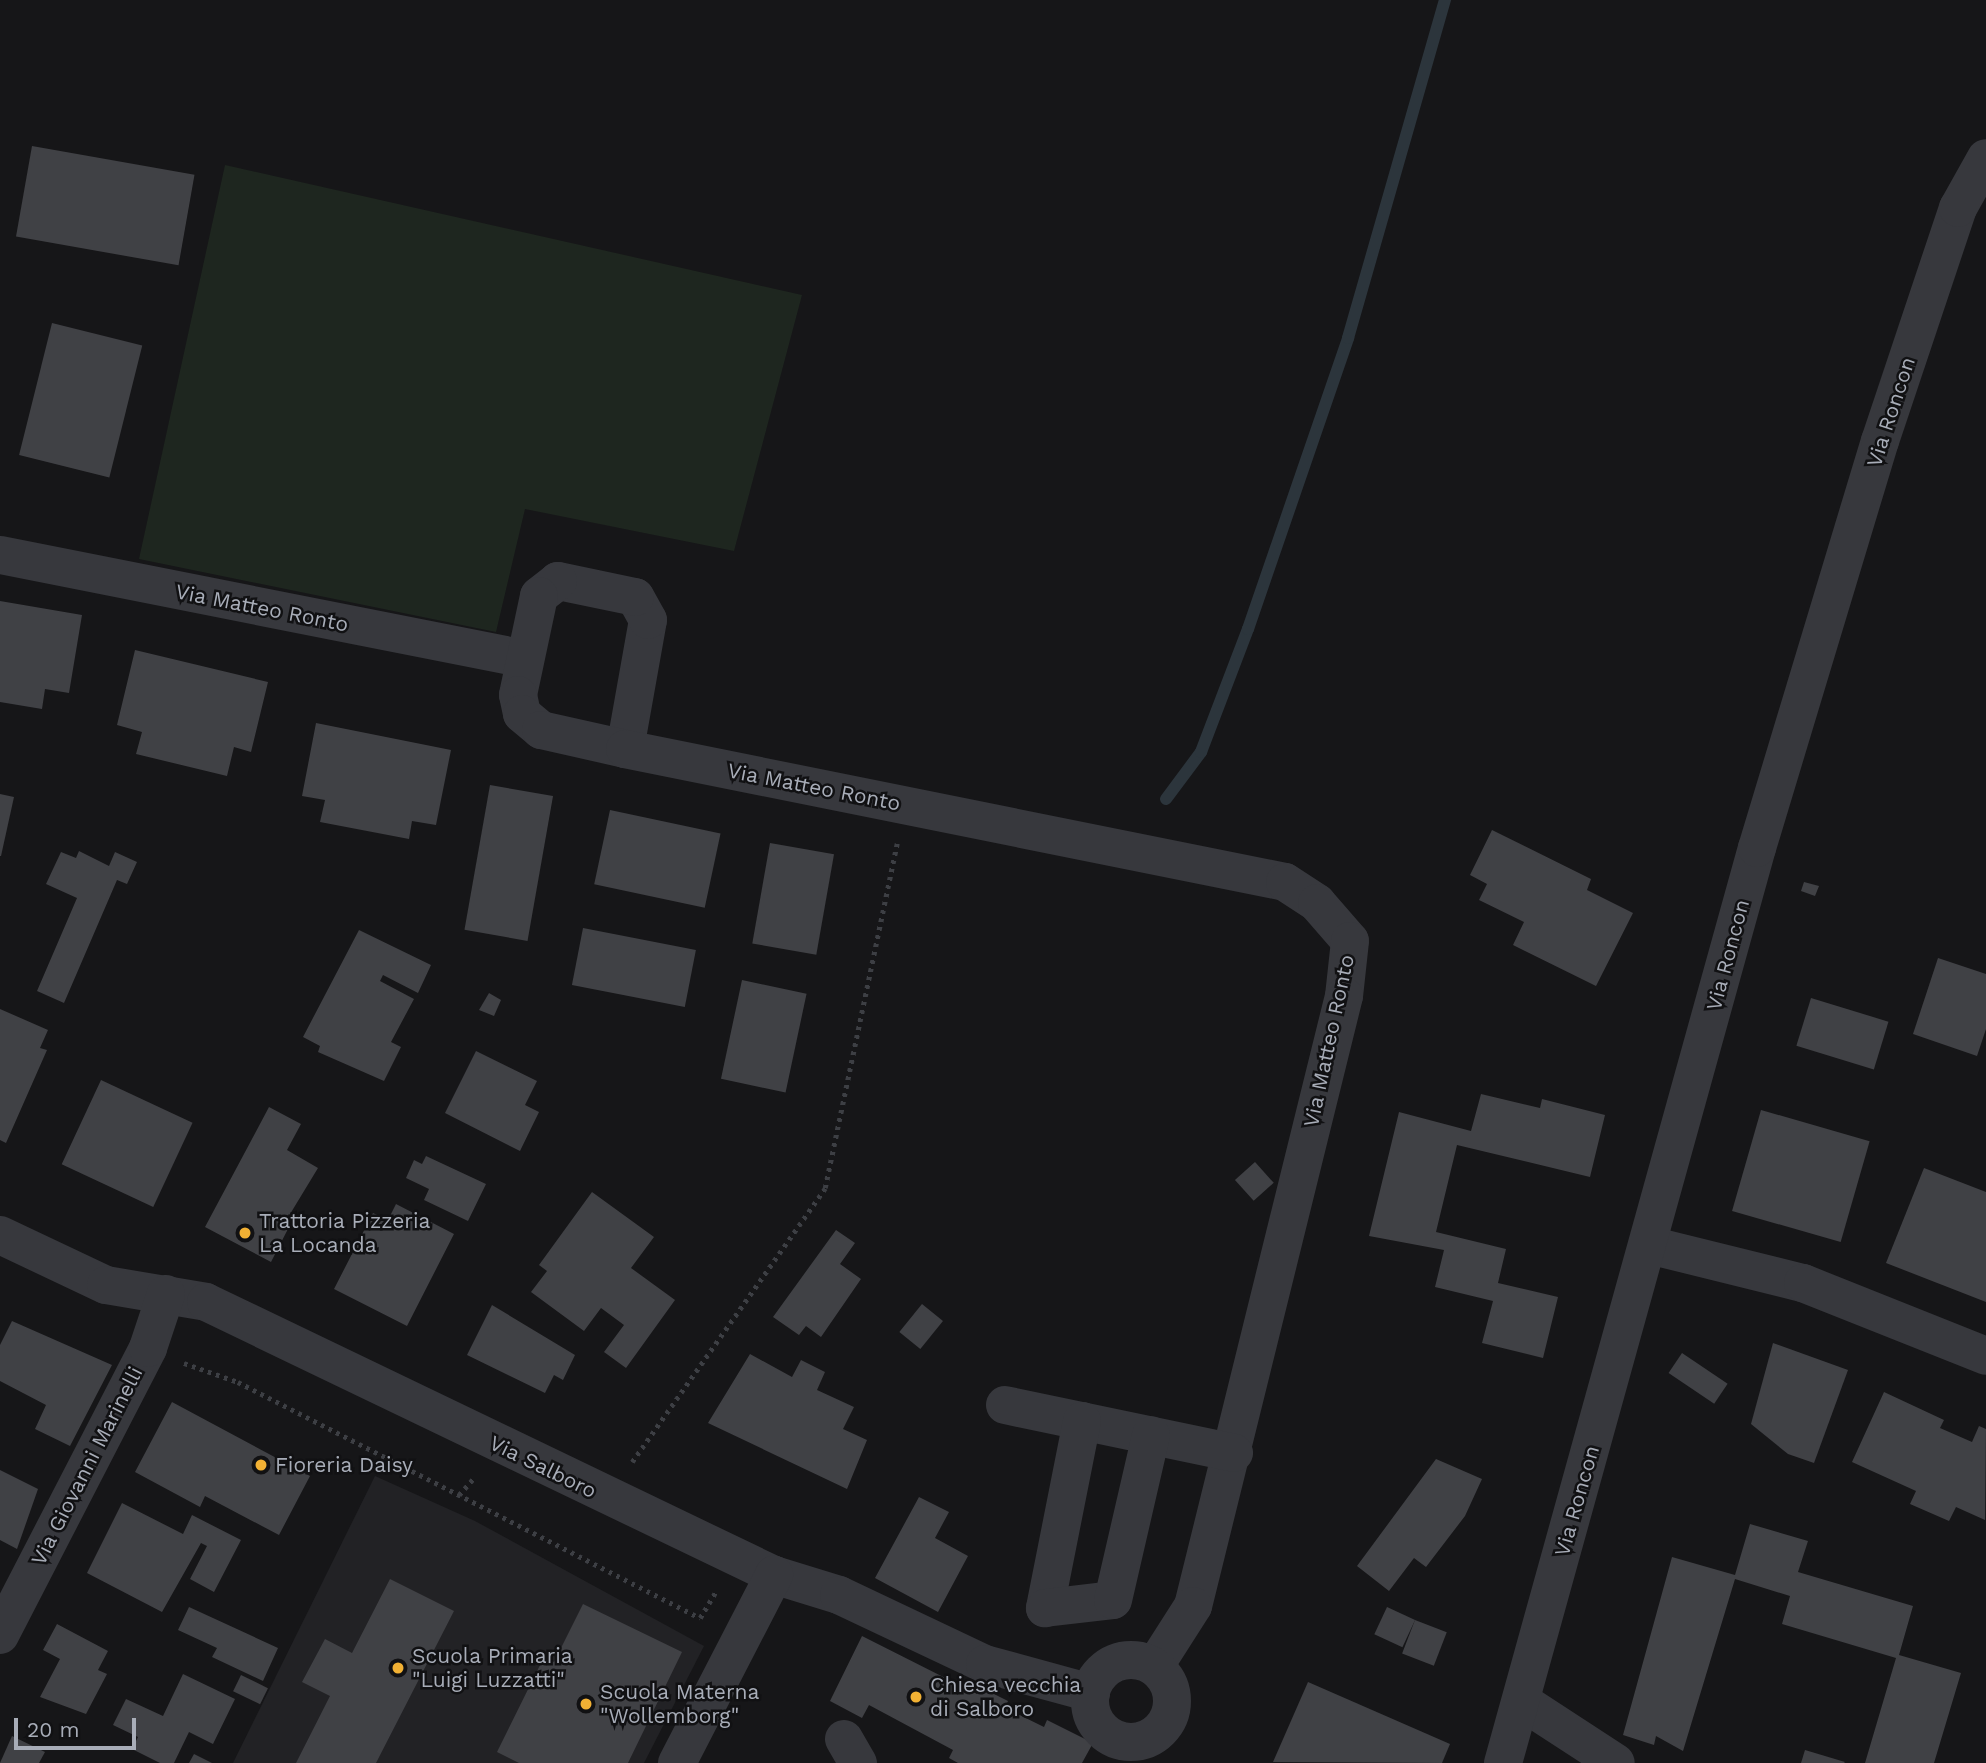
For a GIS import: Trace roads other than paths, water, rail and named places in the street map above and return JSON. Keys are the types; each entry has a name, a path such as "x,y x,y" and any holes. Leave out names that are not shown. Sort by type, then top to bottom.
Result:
{"street":[{"name":"Via Roncon","path":"1503,1763 1649,1245 1757,848 1876,454 1958,208 1986,158"},
{"name":"Via Matteo Ronto","path":"0,555 525,659"},
{"name":"Via Matteo Ronto","path":"625,749 648,620 635,597 558,581 539,596 525,659 522,714 541,730 625,749 1285,882 1317,903 1350,941 1343,996 1234,1453 1193,1606 1154,1667"},
{"name":"Via Salboro","path":"0,1235 106,1285 166,1294 227,1311 611,1500 774,1575 839,1595 995,1668 1091,1693"},
{"path":"1649,1245 1804,1283 1986,1356"},
{"name":"Via Giovanni Marinelli","path":"0,1635 148,1348 166,1294"},
{"path":"1005,1405 1234,1453"},
{"path":"1082,1421 1045,1608 1113,1600 1151,1435"},
{"path":"677,1763 774,1575"},
{"path":"1115,1663 1154,1667 1172,1701 1138,1750 1098,1726 1091,1693 1115,1663"},
{"path":"1521,1701 1616,1763"}],"waterway":[{"path":"1166,799 1201,752 1248,629 1348,338 1445,0"}],"place":[{"name":"Trattoria Pizzeria La Locanda","path":"245,1233"},
{"name":"Fioreria Daisy","path":"261,1465"},
{"name":"Scuola Primaria \"Luigi Luzzatti\"","path":"398,1668"},
{"name":"Chiesa vecchia di Salboro","path":"916,1697"},
{"name":"Scuola Materna \"Wollemborg\"","path":"586,1704"}]}
